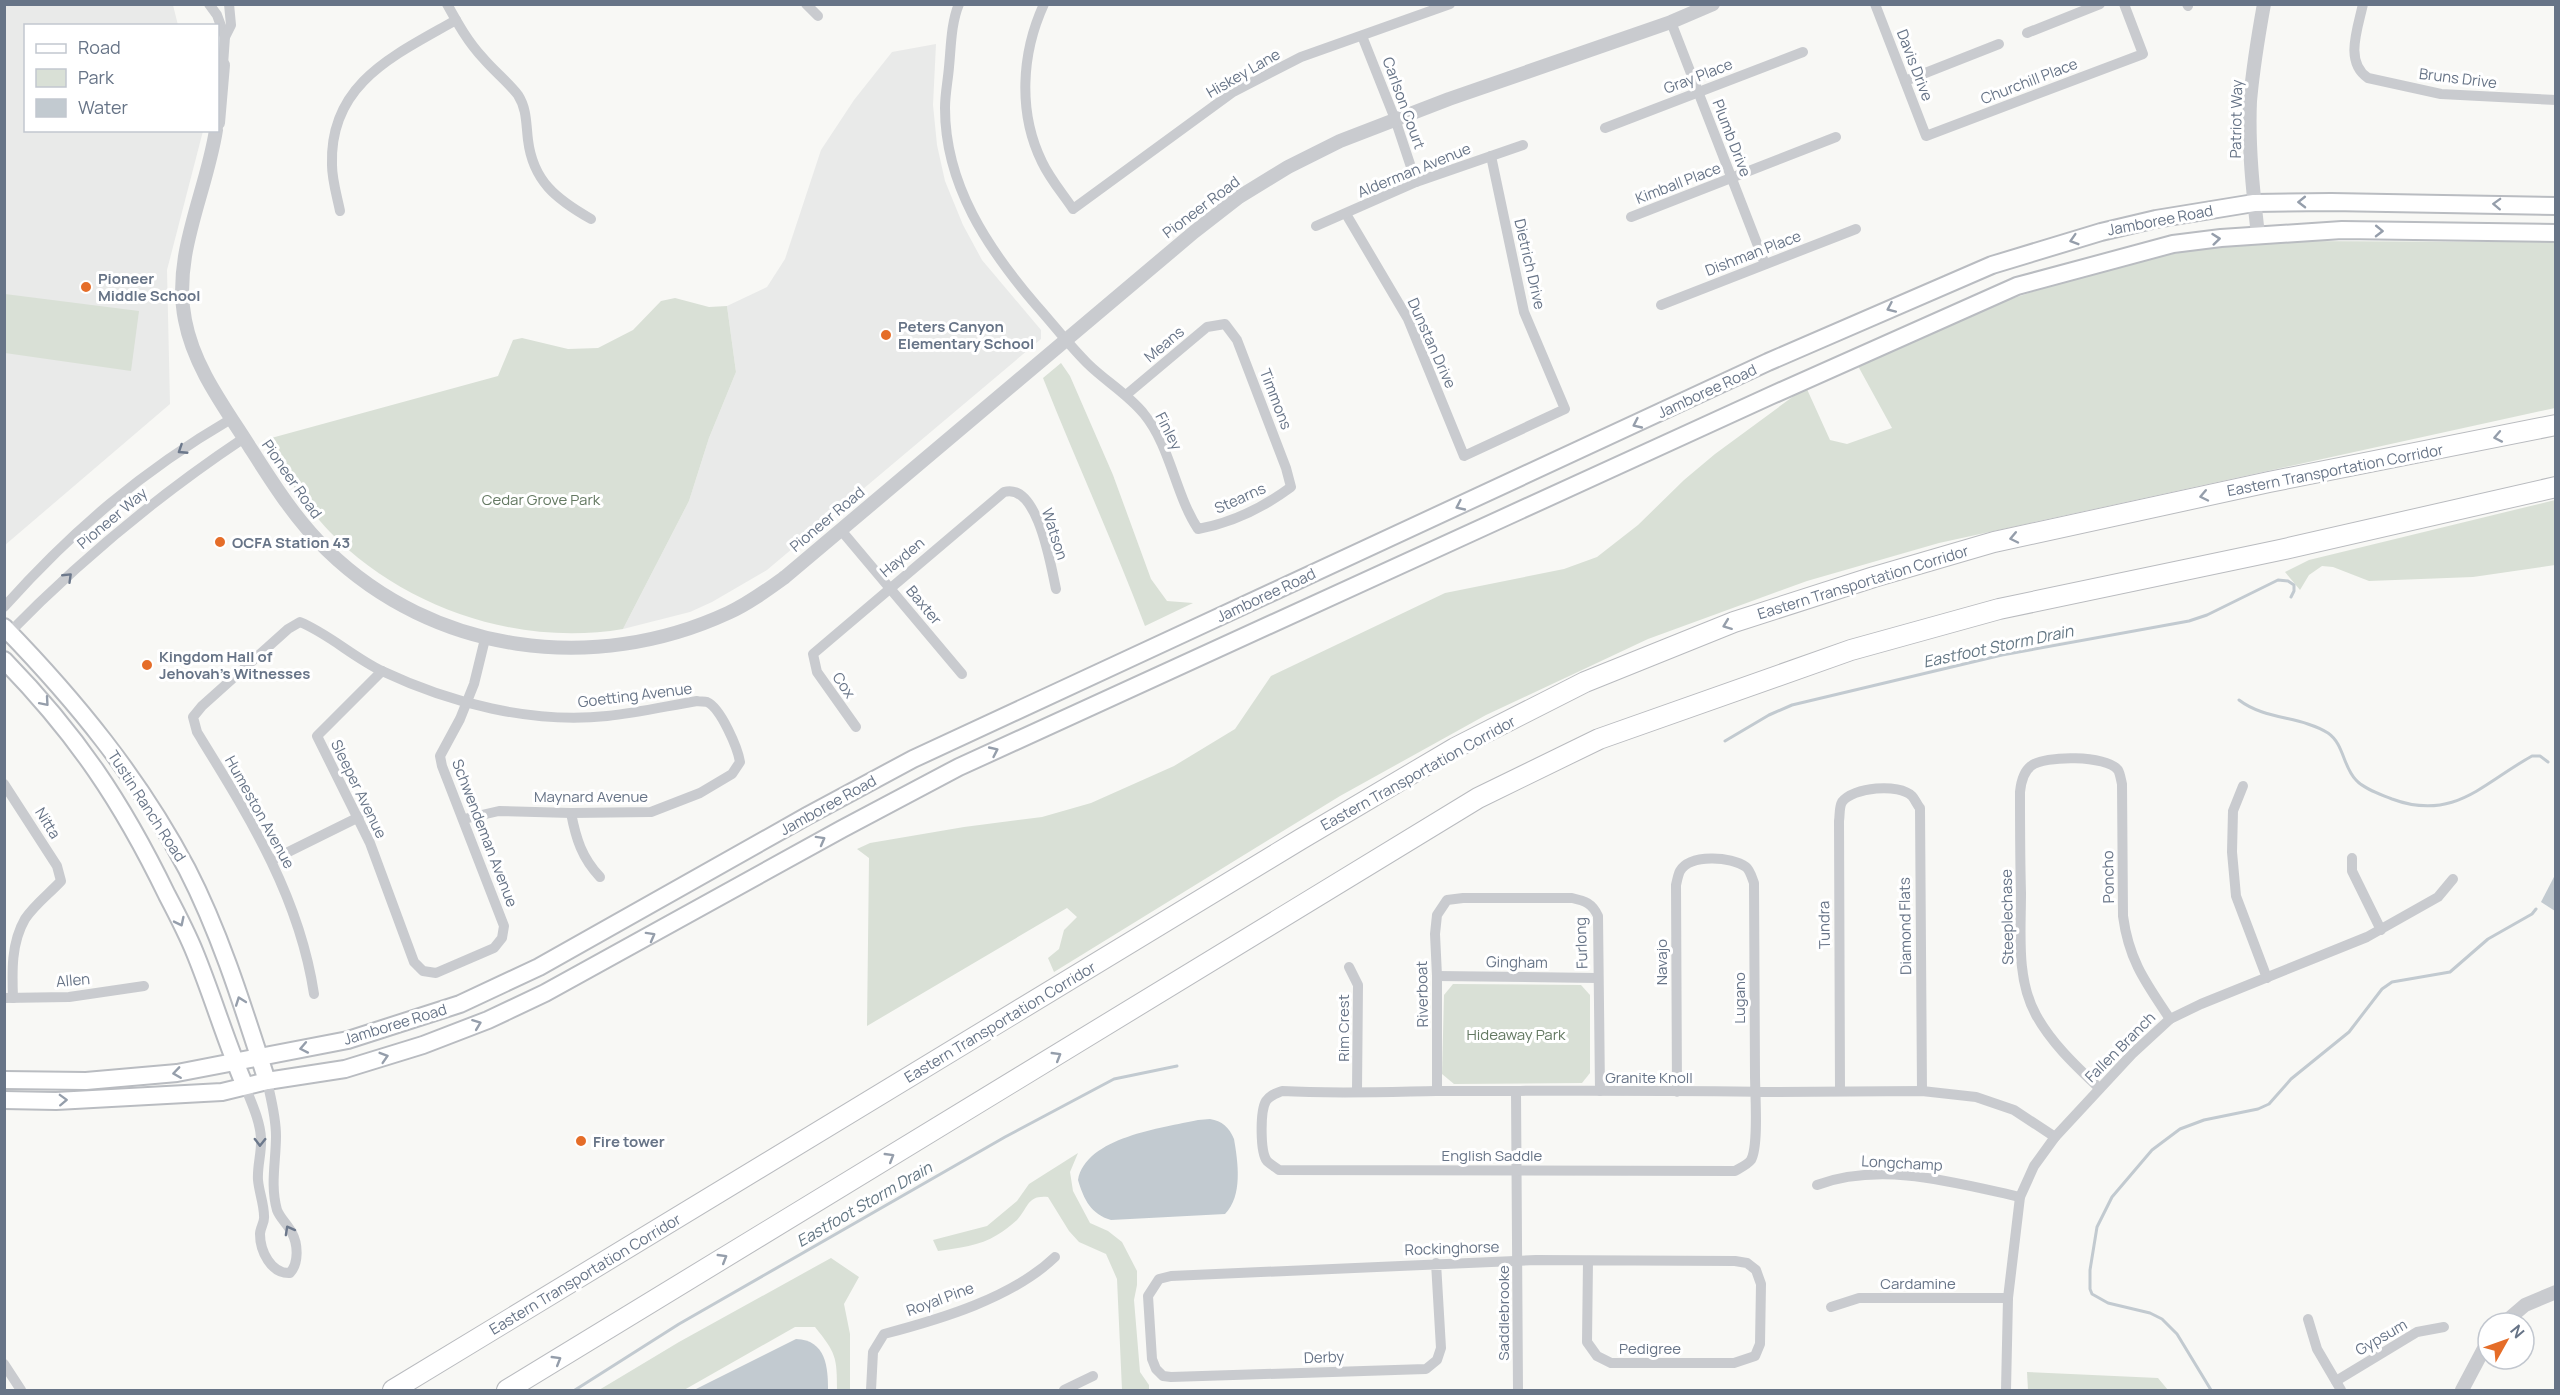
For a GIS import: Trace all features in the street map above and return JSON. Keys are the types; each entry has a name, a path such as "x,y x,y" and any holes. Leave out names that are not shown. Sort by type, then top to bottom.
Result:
{"highway":[{"name":"Eastern Transportation Corridor","path":"393,1390 1301,839 1455,748 1585,682 1734,622 1874,577 1994,542 2269,482 2556,425"},
{"path":"507,1390 1478,798 1599,739 1851,650 1998,609 2280,550 2556,487"}],"main road":[{"name":"Jamboree Road","path":"4,1080 86,1081 177,1073 348,1040 460,1004 506,984 578,946 807,816 913,759 1768,363 1912,298 1992,265 2101,232 2156,219 2254,203 2556,206"},
{"name":"Jamboree Road","path":"4,1100 56,1101 222,1092 267,1081 345,1069 423,1045 488,1020 564,983 959,767 1791,386 2017,286 2173,244 2258,235 2342,231 2556,233"},
{"name":"Tustin Ranch Road","path":"6,632 56,679 124,766 160,820 188,870 220,945 267,1081"},
{"name":"Tustin Ranch Road","path":"4,660 44,701 82,748 109,787 146,851 195,953 245,1086"}],"street":[{"path":"209,4 217,15 225,37"},
{"path":"219,111 225,37 231,25 229,4"},
{"path":"447,4 482,57 519,97 526,116 531,158 537,175 570,207 591,219"},
{"path":"806,4 818,16"},
{"name":"Finley","path":"959,4 951,45 945,107 947,131 956,176 975,222 1007,271 1065,339 1087,363 1126,395 1155,429 1189,515 1198,529"},
{"name":"Hiskey Lane","path":"1044,4 1035,24 1026,68 1025,102 1028,123 1042,163 1073,209 1233,92 1301,57 1450,4"},
{"name":"Pioneer Road","path":"216,132 187,246 182,296 185,321 199,362 231,419 295,515 328,552 353,573 386,596 420,614 485,639 545,648 582,649 649,640 686,630 729,612 758,596 785,577 1065,339 1239,197 1288,167 1340,141 1395,119 1671,22 1713,4"},
{"name":"Davis Drive","path":"1875,4 1926,136"},
{"path":"2027,33 2100,4"},
{"name":"Churchill Place","path":"1926,136 2143,54 2124,4"},
{"name":"Patriot Way","path":"2258,235 2254,203 2250,103 2264,4"},
{"name":"Bruns Drive","path":"2363,4 2355,40 2354,62 2359,72 2368,78 2441,94 2556,100"},
{"path":"340,211 332,166 333,136 345,103 365,78 382,63 456,20"},
{"name":"Plumb Drive","path":"1671,22 1765,264"},
{"name":"Carlson Court","path":"1362,36 1395,119 1416,182"},
{"path":"1905,81 1999,44"},
{"name":"Gray Place","path":"1605,128 1803,52"},
{"name":"Kimball Place","path":"1631,217 1836,137"},
{"name":"Alderman Avenue","path":"1316,226 1416,182 1523,145"},
{"name":"Dietrich Drive","path":"1464,456 1565,409 1524,312 1491,156"},
{"name":"Dunstan Drive","path":"1346,214 1408,319 1464,456"},
{"name":"Dishman Place","path":"1661,305 1856,229"},
{"name":"Means","path":"1126,395 1207,327 1225,324"},
{"name":"Timmons","path":"1225,324 1237,340 1286,468 1291,487"},
{"name":"Pioneer Way","path":"4,607 101,509 155,467 231,419"},
{"name":"Pioneer Way","path":"6,632 140,512 244,438"},
{"name":"Stearns","path":"1198,529 1218,525 1276,498 1291,487"},
{"name":"Hayden","path":"812,659 820,645 1000,494 1008,490 1018,493"},
{"name":"Watson","path":"1018,493 1029,504 1040,526 1056,589"},
{"name":"Baxter","path":"840,529 962,674"},
{"name":"Goetting Avenue","path":"193,717 288,629 300,621 316,628 382,671 466,703 567,718 607,716 697,701 708,702 717,712 738,749 740,762"},
{"name":"Schwendeman Avenue","path":"485,639 466,703 440,756 504,926 502,938"},
{"name":"Cox","path":"812,659 817,672 856,727"},
{"name":"Sleeper Avenue","path":"382,671 317,736 358,817 414,962 423,971 436,973 494,948 502,938"},
{"name":"Humeston Avenue","path":"193,717 197,732 248,814 272,860 295,917 309,965 314,994"},
{"name":"Poncho","path":"2073,759 2107,762 2118,770 2122,784 2123,916 2126,938 2134,962 2170,1019"},
{"name":"Steeplechase","path":"2073,759 2039,761 2029,767 2022,779 2021,955 2025,986 2035,1013 2063,1052 2099,1088"},
{"name":"Maynard Avenue","path":"464,819 499,811 651,812 700,792 732,774 740,762"},
{"name":"Nitta","path":"4,784 57,866 61,881 26,919 13,953 9,998"},
{"path":"2243,786 2233,811 2232,852 2236,896 2267,978"},
{"name":"Tundra","path":"1840,1091 1838,860 1841,804 1850,794 1865,789 1881,790"},
{"name":"Diamond Flats","path":"1881,790 1898,789 1911,795 1920,808 1922,1092"},
{"path":"571,813 578,844 589,865 600,877"},
{"path":"272,860 358,817"},
{"path":"2352,858 2352,871 2381,930"},
{"name":"Lugano","path":"1714,859 1735,861 1748,868 1754,883 1755,1152 1749,1163"},
{"name":"Navajo","path":"1677,1092 1676,885 1680,870 1692,861 1714,859"},
{"name":"Fallen Branch","path":"2006,1390 2008,1298 2020,1197 2034,1166 2055,1137 2099,1088 2170,1019 2381,930 2438,897 2453,879"},
{"name":"Furlong","path":"1448,900 1572,898 1586,901 1594,908 1598,916 1600,1091"},
{"name":"Riverboat","path":"1437,1092 1436,925 1437,915 1448,900"},
{"name":"Rim Crest","path":"1349,967 1358,985 1358,1091"},
{"name":"Gingham","path":"1437,976 1597,978"},
{"name":"Allen","path":"9,998 69,997 144,987"},
{"path":"245,1086 256,1116 261,1139 258,1179 265,1218 260,1231 261,1244 267,1259 274,1268 290,1273 294,1269 296,1248 294,1235 278,1212 275,1199 273,1172 275,1122 267,1081"},
{"name":"Granite Knoll","path":"1262,1130 1265,1104 1271,1095 1282,1091 1840,1091 1922,1092 1976,1097 2014,1110 2055,1137"},
{"name":"Saddlebrooke","path":"1516,1092 1518,1390"},
{"name":"English Saddle","path":"1262,1130 1266,1160 1279,1170 1735,1171 1749,1163"},
{"name":"Longchamp","path":"1817,1185 1834,1179 1854,1176 1922,1177 2020,1197"},
{"name":"Royal Pine","path":"871,1390 873,1352 884,1334 958,1311 987,1299 1026,1280 1055,1257"},
{"name":"Pedigree","path":"1588,1260 1587,1342 1596,1356 1611,1363 1745,1361 1755,1356 1760,1344 1761,1310"},
{"name":"Rockinghorse","path":"1150,1329 1149,1296 1153,1286 1160,1279 1171,1276 1436,1263 1735,1260 1747,1263 1756,1270 1761,1284 1761,1310"},
{"name":"Derby","path":"1150,1329 1152,1359 1156,1369 1163,1376 1426,1369 1437,1360 1441,1348 1436,1263"},
{"path":"2518,1311 2525,1305 2556,1292"},
{"name":"Cardamine","path":"1831,1307 1859,1298 2008,1298"},
{"path":"2308,1319 2317,1349 2339,1386"},
{"name":"Gypsum","path":"2339,1386 2417,1332 2444,1327"},
{"path":"4,1364 21,1390"},
{"path":"2462,1390 2476,1364"},
{"path":"1064,1390 1093,1376"}],"shaded area":[{"name":"Pioneer Middle School","path":"5,5 173,5 178,24 24,24 24,132 203,132 167,270 170,404 5,545"},
{"name":"Peters Canyon Elementary School","path":"936,44 933,105 937,145 945,181 963,225 982,260 1041,330 1041,339 767,570 690,612 623,629 689,501 709,438 736,372 727,306 767,287 785,259 821,150 854,100 892,52"}],"green space":[{"path":"2282,241 2555,242 2555,408 1939,543 1807,581 1648,639 1486,715 1340,796 1054,972 1048,958 1059,949 1064,930 1077,917 1067,908 867,1026 869,858 857,849 870,843 1042,817 1091,803 1174,766 1235,729 1271,676 1445,593 1564,569 1597,557 1638,525 1684,480 1715,454 1806,387 1830,440 1847,444 1892,428 1858,366 1976,311 2103,268 2193,250"},
{"path":"5,294 139,311 131,371 5,353"},
{"name":"Cedar Grove Park","path":"675,298 709,307 727,306 736,372 709,438 689,501 623,629 584,633 544,632 504,626 465,616 427,601 392,582 359,559 330,532 303,499 264,440 498,376 513,340 522,338 568,349 598,348 633,330 661,301"},
{"path":"1061,363 1070,376 1113,475 1151,579 1167,601 1193,603 1145,626 1043,378"},
{"path":"2555,500 2555,565 2473,577 2369,581 2333,567 2322,566 2309,575 2300,590 2285,572 2309,560"},
{"name":"Hideaway Park","path":"1453,984 1581,985 1590,995 1590,1073 1582,1083 1454,1084 1442,1074 1444,995"},
{"path":"1078,1153 1070,1172 1073,1191 1090,1223 1108,1231 1122,1242 1137,1271 1134,1300 1140,1372 1149,1385 1149,1390 1122,1390 1117,1279 1106,1254 1079,1242 1069,1231 1048,1197 1032,1200 1017,1220 983,1242 938,1251 933,1240 987,1226 1017,1201 1029,1184"},
{"path":"831,1258 859,1277 844,1304 850,1334 850,1390 837,1390 834,1356 815,1327 795,1327 684,1390 599,1390 679,1342"},
{"path":"2027,1372 2158,1378 2168,1390 2028,1390"}],"water":[{"path":"2555,875 2555,911 2541,902"},
{"path":"1210,1119 1222,1123 1230,1131 1236,1148 1237,1188 1231,1207 1225,1214 1111,1220 1098,1214 1089,1205 1078,1180 1084,1165 1095,1154 1110,1144 1146,1131"},
{"path":"796,1339 814,1344 823,1356 826,1364 828,1390 694,1390"}],"waterway":[{"name":"Eastfoot Storm Drain","path":"1725,741 1769,715 1792,705 2002,655 2189,621 2207,615 2278,580 2288,581 2294,585 2291,597"},
{"path":"2239,700 2260,711 2306,723 2328,733 2337,743 2348,769 2359,783 2372,791 2414,805 2433,806 2451,803 2483,788 2532,756 2540,756 2548,762"},
{"path":"2211,1390 2177,1334 2162,1319 2150,1313 2108,1303 2092,1294 2090,1270 2097,1227 2112,1197 2152,1150 2180,1129 2204,1120 2258,1109 2269,1104 2291,1079 2349,1032 2382,989 2392,982 2450,972 2488,939 2532,914 2536,909"},
{"name":"Eastfoot Storm Drain","path":"575,1390 679,1324 1005,1137 1114,1079 1177,1066"}],"place":[{"name":"Pioneer Middle School","path":"86,287"},
{"name":"Peters Canyon Elementary School","path":"886,335"},
{"name":"OCFA Station 43","path":"220,542"},
{"name":"Kingdom Hall of Jehovah's Witnesses","path":"147,665"},
{"name":"Fire tower","path":"581,1141"}]}
